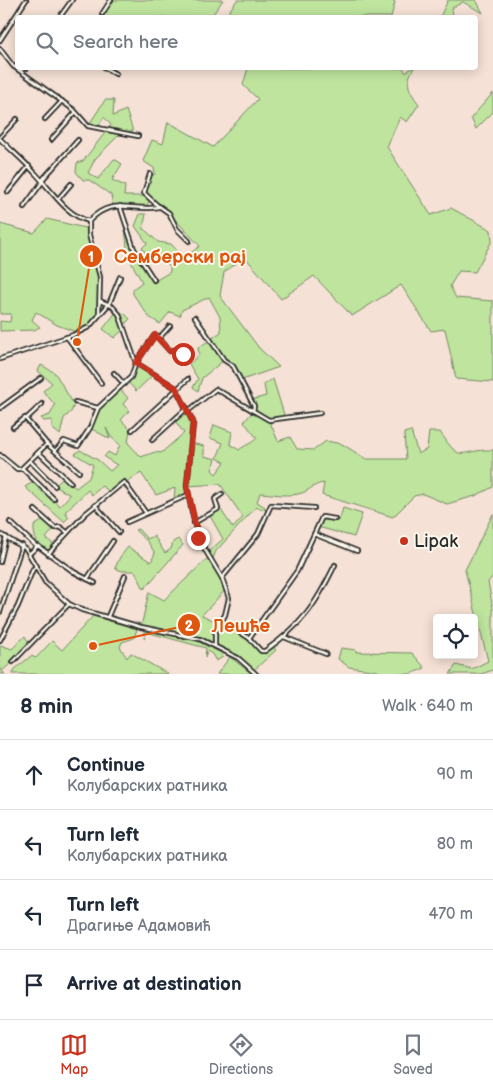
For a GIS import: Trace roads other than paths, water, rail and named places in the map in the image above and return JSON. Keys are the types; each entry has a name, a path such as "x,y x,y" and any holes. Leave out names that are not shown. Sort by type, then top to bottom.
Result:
{"street":[{"path":"16,15 26,0"},
{"path":"61,15 72,0"},
{"path":"102,14 111,0"},
{"path":"0,40 15,17"},
{"path":"0,49 15,66"},
{"path":"19,70 62,101 88,126 138,136"},
{"path":"109,70 116,74"},
{"path":"45,119 62,101"},
{"path":"51,140 75,113"},
{"path":"17,120 0,138 29,166 58,199 72,212 89,221"},
{"path":"24,207 42,180 78,140"},
{"path":"8,192 29,166"},
{"path":"150,174 144,193 169,213 177,229 189,242"},
{"path":"58,199 71,184"},
{"path":"89,221 103,209 120,206 159,206"},
{"path":"120,206 134,249 154,280"},
{"path":"89,221 90,235 100,277 99,316"},
{"path":"0,359 67,337 89,327 108,304 120,277"},
{"path":"100,301 108,304 119,314 136,363 176,388 187,410 193,428 187,473 188,495 194,523 198,538 228,591 229,601 222,621 214,633 215,646"},
{"path":"195,317 224,360 233,366 242,380 254,406 253,411"},
{"path":"159,338 170,326"},
{"path":"55,451 64,441 78,446 90,428 98,408 131,377 136,363 152,337 156,335 170,351 180,349 183,354"},
{"path":"67,337 101,383"},
{"path":"114,373 124,384"},
{"path":"0,408 41,378"},
{"path":"132,430 188,379"},
{"path":"152,440 187,410 216,389 268,420 320,413"},
{"path":"75,402 98,408"},
{"path":"13,426 26,419 42,404"},
{"path":"26,419 47,444 79,472"},
{"path":"23,469 47,444"},
{"path":"39,453 71,483"},
{"path":"0,455 17,469 23,469 54,499"},
{"path":"30,461 55,486"},
{"path":"48,554 67,532 95,505 125,482 146,513"},
{"path":"194,523 218,509 216,499 222,494"},
{"path":"127,522 188,495"},
{"path":"95,505 119,532"},
{"path":"222,578 258,534 271,505 314,508"},
{"path":"35,510 55,528 60,526 67,532"},
{"path":"249,638 293,577 322,516 335,518"},
{"path":"10,522 36,546 95,583"},
{"path":"0,534 22,545 30,552 45,582 69,604 82,610 141,627 187,635 238,658 256,674"},
{"path":"314,534 357,551"},
{"path":"0,562 6,537"},
{"path":"87,579 113,541"},
{"path":"0,612 22,545"},
{"path":"30,552 36,546"},
{"path":"222,621 249,638 264,651 284,637 308,614 335,565"},
{"path":"0,640 18,606 33,569 37,566"},
{"path":"108,616 125,576"},
{"path":"13,662 69,604"},
{"path":"284,637 326,654"}],"place":[{"name":"Семберски рај","path":"77,342"},
{"name":"Lipak","path":"404,541"},
{"name":"Лешће","path":"93,646"}]}
